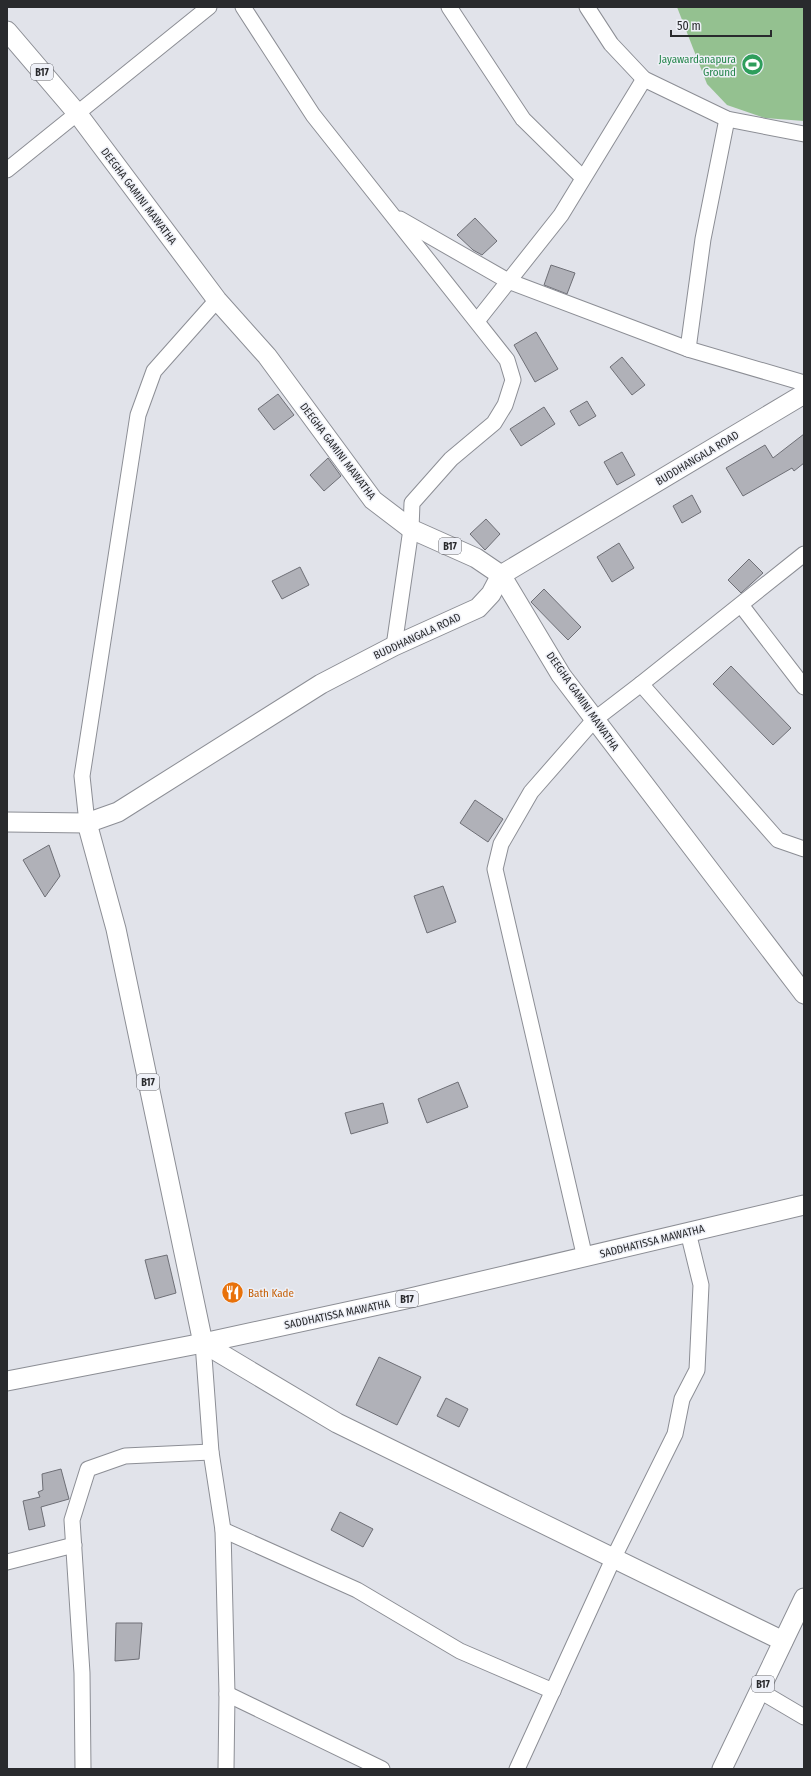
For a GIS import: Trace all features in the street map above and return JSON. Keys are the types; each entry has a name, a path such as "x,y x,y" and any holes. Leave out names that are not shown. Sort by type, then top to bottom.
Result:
{"main road":[{"name":"DEEGHA GAMINI MAWATHA","path":"7,31 77,114 216,300 267,356 373,500 411,529 476,558 501,575 561,675 804,994"},
{"name":"BUDDHANGALA ROAD","path":"7,822 87,823 118,812 321,684 394,646 478,608 491,594 501,575 804,394"},
{"name":"B17","path":"87,823 116,929 203,1343"},
{"name":"SADDHATISSA MAWATHA","path":"7,1381 203,1343 406,1299 585,1258 804,1205"},
{"path":"203,1343 337,1423 614,1557 783,1641"},
{"name":"B17","path":"722,1769 804,1598"}],"street":[{"path":"7,170 209,7"},
{"path":"243,7 313,115 393,214 507,360 513,380 505,405 494,423 451,459 412,503 411,529 394,646"},
{"path":"450,7 523,119 583,178"},
{"path":"587,7 611,44 644,79 727,119 804,134"},
{"path":"477,321 561,215 644,79"},
{"path":"688,349 703,239 727,119"},
{"path":"393,214 508,281 688,349 804,383"},
{"path":"87,823 82,776 138,415 154,371 216,300"},
{"path":"585,1258 495,870 501,844 531,792 594,720 804,554"},
{"path":"740,605 804,687"},
{"path":"641,684 778,840 804,849"},
{"path":"517,1769 614,1557 675,1434 682,1399 697,1370 701,1285 688,1232"},
{"path":"203,1343 211,1452 223,1530 227,1694 226,1769"},
{"path":"83,1769 82,1673 72,1520 88,1469 125,1456 211,1452"},
{"path":"223,1530 357,1590 460,1651 553,1691"},
{"path":"7,1562 74,1545"},
{"path":"760,1690 804,1717"},
{"path":"227,1694 382,1769"}],"green space":[{"name":"Jayawardanapura Ground","path":"677,7 804,7 804,121 765,118 727,105 707,84"}],"building":[{"path":"475,218 497,241 482,255 473,250 457,235"},
{"path":"551,265 575,273 567,294 544,285"},
{"path":"536,332 558,369 535,382 514,345"},
{"path":"622,357 645,385 632,395 610,367"},
{"path":"278,394 294,415 274,430 258,409"},
{"path":"587,401 596,416 579,426 570,411"},
{"path":"544,407 555,424 521,446 510,429"},
{"path":"804,434 804,463 794,471 792,468 743,496 726,468 765,445 773,458"},
{"path":"622,452 635,475 617,485 604,462"},
{"path":"328,458 341,476 324,491 310,475"},
{"path":"692,495 701,512 682,523 673,506"},
{"path":"486,519 500,534 485,550 470,534"},
{"path":"619,543 634,568 612,582 597,557"},
{"path":"749,559 763,573 741,593 728,580"},
{"path":"300,567 309,585 282,599 272,581"},
{"path":"544,589 581,627 568,640 531,602"},
{"path":"731,666 791,728 773,745 713,684"},
{"path":"475,800 503,819 488,842 460,823"},
{"path":"49,845 60,876 45,897 23,860"},
{"path":"443,886 456,922 427,933 414,896"},
{"path":"458,1082 468,1107 427,1123 418,1099"},
{"path":"383,1103 388,1123 351,1134 345,1113"},
{"path":"167,1255 176,1293 155,1299 145,1260"},
{"path":"379,1357 421,1377 397,1425 356,1405"},
{"path":"446,1398 468,1409 459,1427 437,1416"},
{"path":"61,1469 69,1499 41,1507 45,1526 29,1530 23,1501 40,1497 38,1492 43,1490 42,1474"},
{"path":"340,1512 373,1529 363,1547 331,1530"},
{"path":"116,1623 142,1623 139,1659 115,1661"}],"place":[{"name":"Jayawardanapura Ground","path":"752,65"},
{"name":"Bath Kade","path":"233,1293"}]}
